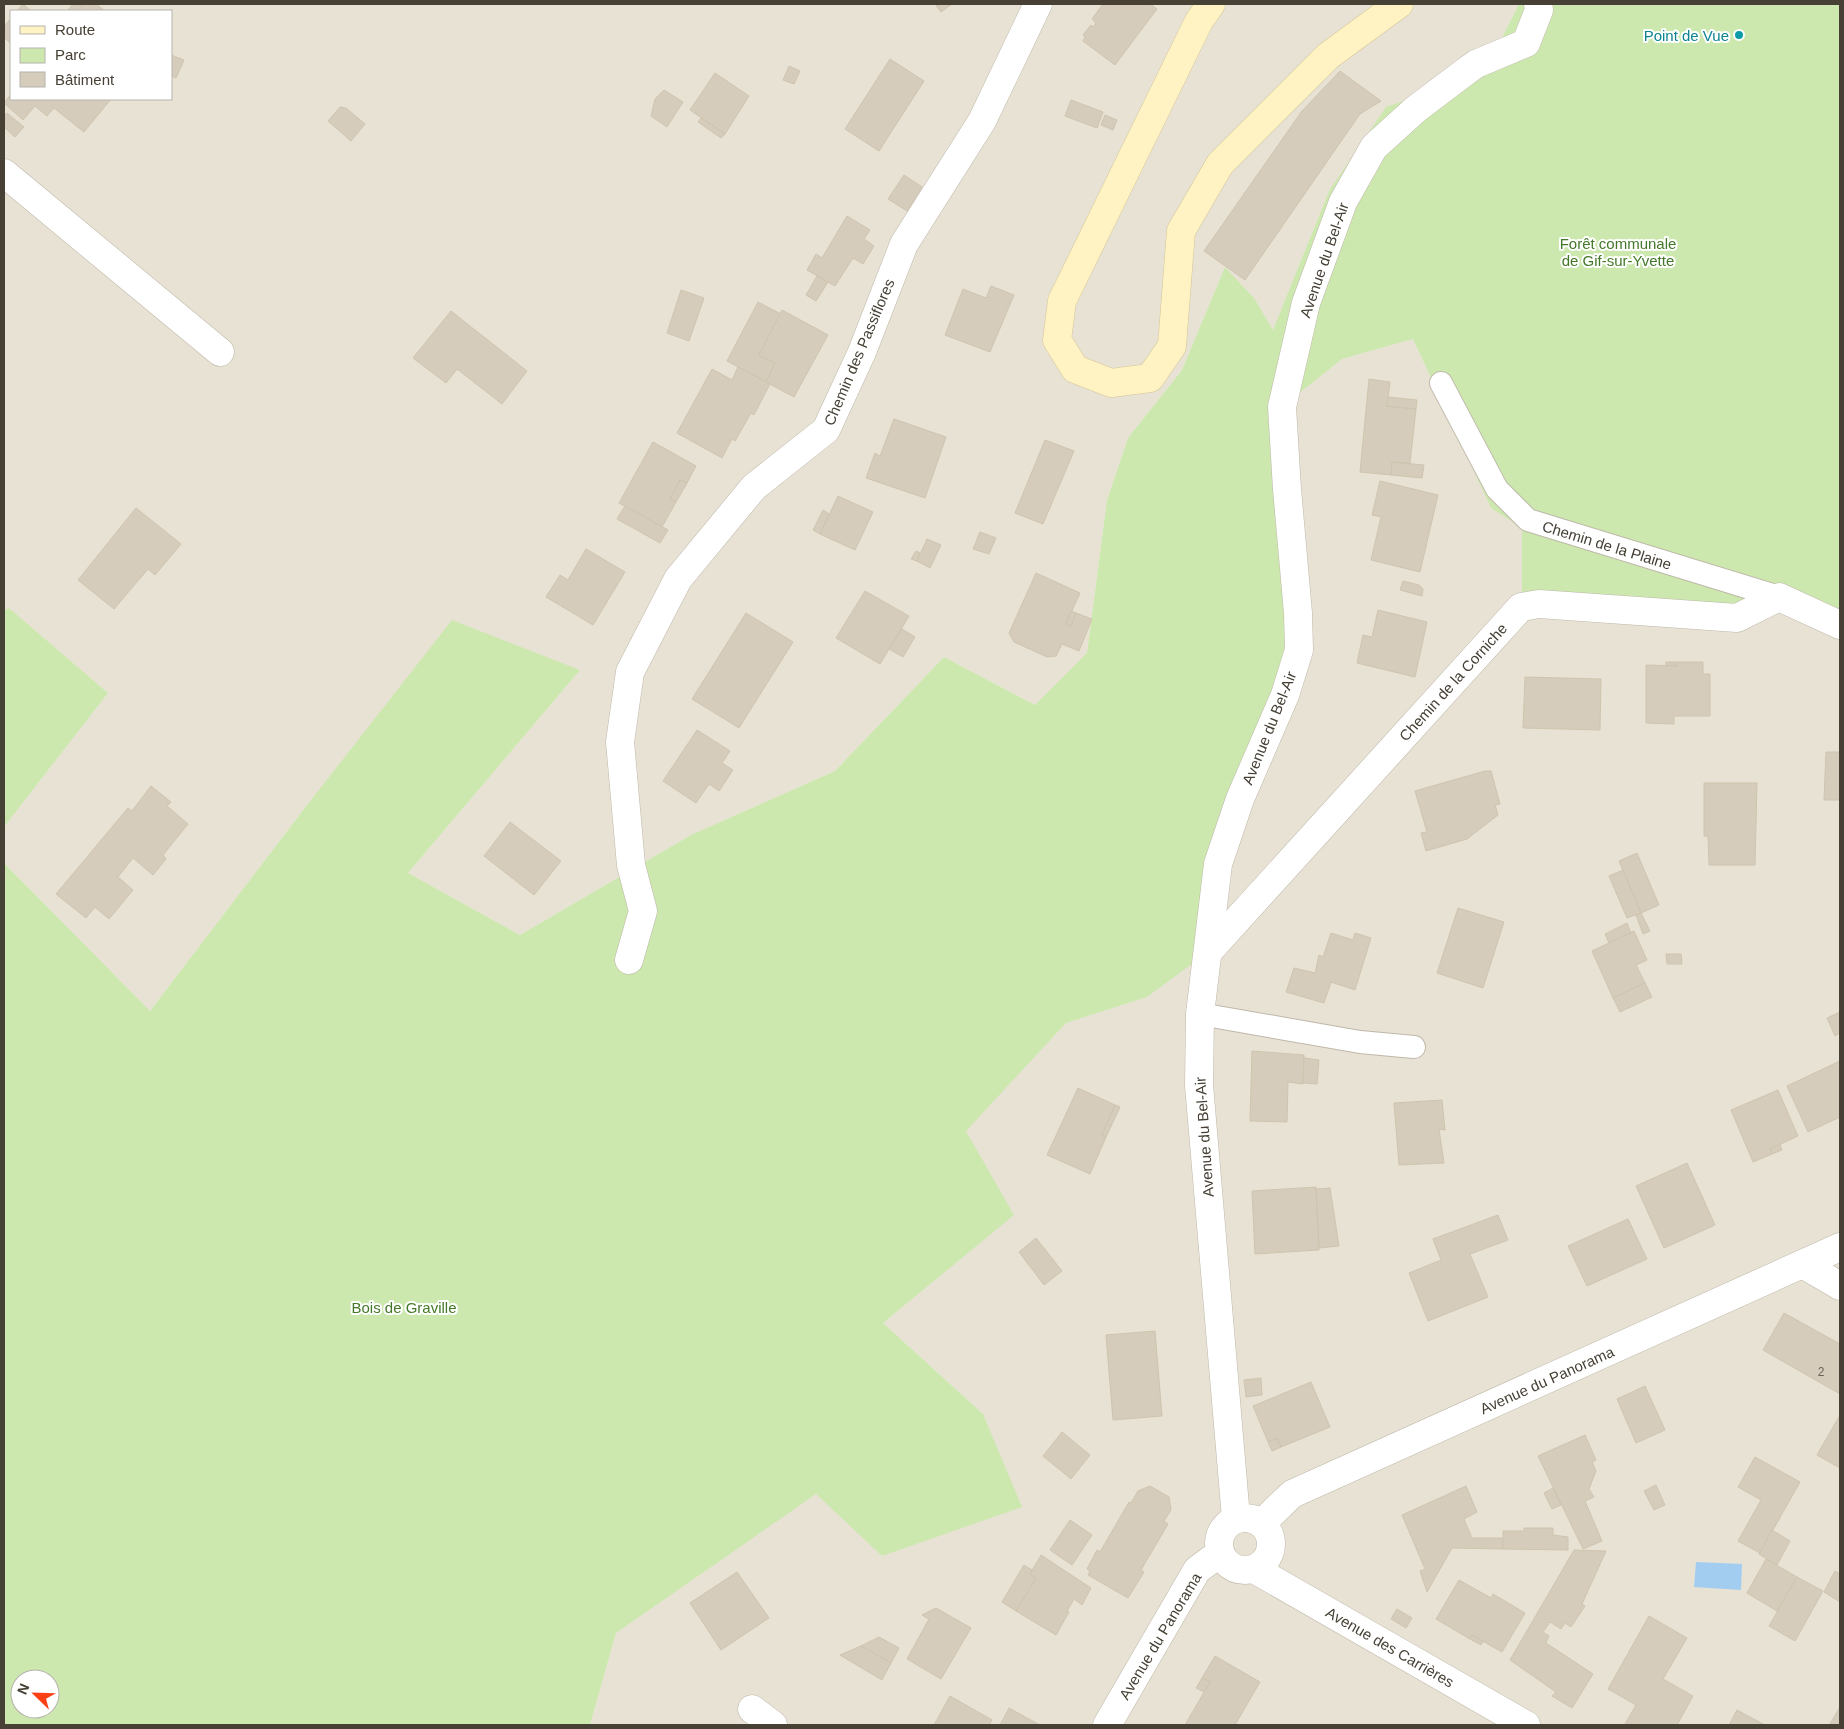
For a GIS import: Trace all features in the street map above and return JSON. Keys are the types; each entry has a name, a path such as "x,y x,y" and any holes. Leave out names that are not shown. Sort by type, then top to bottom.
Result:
{"street":[{"name":"Chemin des Passiflores","path":"629,960 643,911 631,865 620,742 630,672 678,579 754,487 826,430 862,352 904,244 982,121 1038,4"},
{"path":"1211,4 1199,21 1062,301 1057,340 1075,369 1111,383 1150,378 1172,346 1182,231 1220,164 1328,56 1399,4"},
{"name":"Avenue du Bel-Air","path":"1236,1518 1199,1085 1200,1014 1218,864 1240,799 1285,695 1299,650 1298,613 1282,407 1306,303 1344,202 1374,147 1416,109 1476,64 1526,43 1539,10 1538,4"},
{"path":"4,173 220,352"},
{"name":"Chemin de la Corniche","path":"1208,952 1521,607 1539,604 1737,618 1779,597"},
{"name":"Chemin de la Plaine","path":"1779,597 1840,625"},
{"name":"Avenue du Panorama","path":"1262,1523 1292,1494 1804,1265 1840,1247"},
{"path":"1804,1265 1840,1286"},
{"path":"1236,1518 1250,1518 1262,1523 1270,1535 1271,1549 1265,1562 1254,1569 1240,1570 1227,1564 1220,1553 1218,1539 1224,1526 1236,1518"},
{"name":"Avenue du Panorama","path":"1107,1725 1197,1570 1220,1553"},
{"name":"Avenue des Carrières","path":"1254,1569 1526,1725"},
{"path":"752,1709 773,1725"}],"lane":[{"name":"Chemin de la Plaine","path":"1441,383 1497,490 1528,520 1779,597"},
{"path":"1200,1014 1360,1042 1414,1047"}],"shaded area":[{"path":"4,4 1519,4 1484,73 1329,191 1273,331 1254,298 1225,267 1182,370 1128,438 1107,500 1087,653 1035,705 944,657 835,771 691,835 520,935 408,873 580,670 304,809 150,1011 4,863 4,827 108,693 9,608 4,611"},
{"path":"1413,339 1491,507 1778,606 1840,640 1840,1725 590,1725 616,1633 816,1493 882,1556 983,1414 883,1323 1013,1215 965,1131 1066,1023 1147,997 1282,407 1342,359"}],"green space":[{"name":"Bois de Graville","path":"1519,4 1840,4 1840,610 1736,608 1522,594 1522,528 1491,508 1413,339 1342,359 1282,407 1298,613 1240,799 1208,952 1147,997 1066,1023 966,1131 1014,1215 883,1323 983,1414 1022,1507 882,1556 816,1494 616,1633 590,1725 4,1725 4,863 150,1011 304,809 452,620 580,670 408,873 520,935 691,835 835,771 944,657 1035,705 1087,653 1107,500 1128,438 1182,370 1225,267 1254,298 1273,330 1329,191 1386,107 1484,73"},
{"path":"9,608 108,693 4,827 4,611"}],"water":[{"path":"1696,1562 1742,1564 1741,1590 1694,1587"}],"building":[{"path":"23,4 30,10 18,10"},
{"path":"73,4 84,4 78,10 68,10"},
{"path":"84,4 96,4 104,10 78,10"},
{"path":"935,4 952,4 941,12"},
{"path":"1103,4 1150,4 1157,9 1115,65 1083,41 1085,37 1083,35 1091,25 1093,27 1096,23 1092,19"},
{"path":"10,19 10,43 4,37 4,27"},
{"path":"172,55 184,60 176,78 172,76"},
{"path":"890,59 924,81 879,151 845,129"},
{"path":"789,66 800,71 794,84 783,80"},
{"path":"1340,71 1381,101 1360,114 1245,280 1204,251 1302,111"},
{"path":"715,73 749,96 725,134 690,110"},
{"path":"664,90 683,102 667,127 651,116 655,99"},
{"path":"10,95 10,100 110,100 84,132 54,108 47,116 35,106 23,120 4,103"},
{"path":"1071,100 1103,112 1097,128 1065,116"},
{"path":"340,107 346,108 365,124 351,141 328,121"},
{"path":"7,113 24,127 15,137 4,127 4,116"},
{"path":"1105,115 1117,120 1113,130 1101,125"},
{"path":"701,118 725,134 721,138 698,122"},
{"path":"904,175 922,187 907,211 888,199"},
{"path":"847,216 870,230 864,239 874,246 863,264 853,258 835,286 807,270 816,254 822,258"},
{"path":"817,276 828,282 816,301 806,295"},
{"path":"991,286 1014,295 990,352 945,335 963,289 986,298"},
{"path":"681,290 704,298 689,341 667,333"},
{"path":"758,302 781,314 759,355 775,363 766,382 727,361"},
{"path":"782,310 828,335 794,397 766,382 775,363 759,355"},
{"path":"451,311 527,371 502,404 457,369 446,383 413,358"},
{"path":"738,367 770,384 754,415 751,413 735,441 732,439 722,458 677,433 712,369 732,380"},
{"path":"1369,379 1390,382 1387,406 1416,409 1410,463 1392,462 1391,475 1360,472"},
{"path":"1388,397 1417,400 1416,409 1387,406"},
{"path":"894,419 946,437 925,498 866,478 875,453 880,456"},
{"path":"1045,440 1074,451 1043,524 1015,513"},
{"path":"653,442 696,466 687,483 680,480 670,499 676,502 662,527 619,503"},
{"path":"1392,462 1424,465 1422,478 1391,475"},
{"path":"680,480 687,483 676,502 670,499"},
{"path":"1380,481 1438,495 1420,572 1371,560 1381,517 1372,515"},
{"path":"838,496 873,512 855,550 820,534"},
{"path":"625,506 668,530 660,543 617,519"},
{"path":"136,508 181,544 155,575 148,569 114,609 78,580"},
{"path":"823,510 829,514 820,534 813,530"},
{"path":"980,532 996,538 989,554 973,549"},
{"path":"927,539 941,545 930,568 917,561"},
{"path":"586,549 625,572 593,625 546,597 560,575 568,580"},
{"path":"916,551 920,553 917,561 911,559"},
{"path":"1036,573 1080,593 1066,624 1071,626 1076,613 1092,619 1079,651 1062,644 1056,656 1047,657 1014,642 1009,633"},
{"path":"1403,581 1419,585 1423,589 1422,596 1400,590"},
{"path":"865,591 909,616 880,664 836,638"},
{"path":"1378,610 1427,622 1415,677 1357,663 1363,635 1372,637"},
{"path":"1071,611 1076,613 1071,626 1066,624"},
{"path":"746,613 793,642 739,728 692,699"},
{"path":"902,629 915,637 903,657 889,649"},
{"path":"1666,662 1677,662 1677,666 1666,666"},
{"path":"1677,662 1703,662 1703,674 1710,674 1710,716 1674,716 1674,724 1646,723 1646,665 1677,666"},
{"path":"1525,677 1601,679 1600,730 1523,728"},
{"path":"697,730 730,751 722,763 733,770 719,791 709,784 696,803 663,781"},
{"path":"1826,752 1840,752 1840,800 1824,800"},
{"path":"1485,771 1491,771 1500,804 1495,805 1498,815 1467,839 1426,851 1421,833 1427,832 1415,791"},
{"path":"1704,783 1757,783 1755,865 1709,865 1708,836 1704,836"},
{"path":"151,786 171,802 167,806 188,824 163,855 166,859 153,875 133,858 118,877 133,890 109,919 95,907 86,918 56,894 128,808 132,811"},
{"path":"510,822 561,861 534,895 484,856"},
{"path":"1637,853 1659,905 1641,913 1619,861"},
{"path":"1623,870 1641,913 1627,918 1609,876"},
{"path":"1458,908 1504,922 1483,988 1437,973"},
{"path":"1641,913 1650,931 1643,934 1636,915"},
{"path":"1627,923 1631,933 1609,943 1605,934"},
{"path":"1634,931 1647,960 1636,965 1645,983 1613,998 1592,951"},
{"path":"1331,933 1353,940 1355,933 1371,938 1355,990 1331,982 1324,1003 1286,992 1294,968 1315,973 1319,955 1323,957"},
{"path":"1666,954 1681,954 1682,964 1667,964"},
{"path":"1645,983 1652,997 1620,1012 1613,998"},
{"path":"1840,1012 1840,1033 1835,1036 1827,1018"},
{"path":"1252,1051 1304,1055 1303,1084 1288,1082 1287,1122 1250,1121"},
{"path":"1304,1058 1319,1060 1317,1084 1303,1083"},
{"path":"1840,1061 1840,1117 1808,1132 1787,1086"},
{"path":"1078,1088 1115,1105 1102,1135 1106,1137 1090,1174 1047,1155"},
{"path":"1778,1090 1798,1136 1770,1149 1772,1154 1753,1162 1731,1110"},
{"path":"1442,1100 1445,1130 1439,1129 1444,1163 1399,1165 1394,1103"},
{"path":"1115,1105 1120,1107 1106,1137 1102,1135"},
{"path":"1780,1144 1782,1150 1772,1154 1770,1149"},
{"path":"1687,1163 1715,1225 1664,1248 1636,1186"},
{"path":"1316,1187 1319,1250 1255,1254 1252,1191"},
{"path":"1330,1188 1339,1246 1319,1248 1316,1189"},
{"path":"1498,1215 1508,1240 1470,1254 1488,1297 1428,1321 1409,1273 1441,1260 1433,1239"},
{"path":"1628,1219 1647,1259 1587,1286 1568,1246"},
{"path":"1036,1238 1062,1271 1044,1285 1019,1252"},
{"path":"1784,1313 1840,1344 1840,1394 1763,1350"},
{"path":"1155,1331 1162,1416 1113,1420 1106,1335"},
{"path":"1261,1378 1262,1395 1246,1397 1244,1380"},
{"path":"1311,1382 1330,1427 1281,1447 1277,1438 1268,1442 1253,1406"},
{"path":"1645,1386 1665,1430 1636,1443 1617,1399"},
{"path":"1840,1415 1840,1468 1817,1455"},
{"path":"1062,1432 1090,1455 1071,1479 1043,1456"},
{"path":"1585,1435 1596,1460 1592,1462 1596,1471 1589,1489 1594,1497 1585,1501 1602,1541 1583,1549 1538,1456"},
{"path":"1277,1438 1281,1447 1272,1451 1268,1442"},
{"path":"1755,1457 1800,1482 1760,1553 1738,1541 1761,1500 1738,1487"},
{"path":"1656,1485 1665,1505 1654,1510 1644,1491"},
{"path":"1150,1486 1169,1497 1171,1510 1164,1521 1168,1524 1141,1570 1144,1572 1128,1598 1088,1575 1090,1571 1087,1569 1097,1550 1100,1552 1129,1502 1131,1503 1138,1491"},
{"path":"1466,1486 1477,1512 1464,1519 1472,1538 1504,1538 1503,1549 1452,1548 1427,1592 1420,1571 1425,1569 1402,1515"},
{"path":"1553,1488 1561,1505 1552,1509 1544,1493"},
{"path":"1070,1520 1092,1535 1072,1565 1050,1550"},
{"path":"1524,1528 1553,1528 1553,1535 1568,1537 1568,1550 1503,1549 1503,1531 1524,1531"},
{"path":"1772,1530 1790,1541 1777,1565 1759,1554"},
{"path":"1574,1550 1606,1551 1582,1604 1585,1606 1571,1627 1565,1623 1561,1629 1550,1622 1543,1632 1549,1636 1546,1643 1593,1674 1572,1708 1552,1696 1556,1692 1510,1660"},
{"path":"1041,1555 1091,1588 1082,1605 1074,1599 1056,1635 1016,1611 1036,1578 1030,1574"},
{"path":"1766,1559 1797,1577 1777,1611 1747,1593"},
{"path":"1024,1565 1032,1570 1030,1574 1036,1578 1016,1611 1002,1602"},
{"path":"1835,1571 1840,1574 1840,1602 1824,1592"},
{"path":"737,1572 769,1618 721,1650 690,1603"},
{"path":"1797,1577 1823,1591 1795,1641 1769,1626"},
{"path":"1459,1580 1491,1598 1493,1594 1525,1613 1502,1652 1472,1635 1470,1639 1436,1619"},
{"path":"936,1608 971,1628 941,1679 907,1659 929,1619 922,1615"},
{"path":"1397,1609 1412,1618 1406,1628 1391,1619"},
{"path":"1649,1616 1687,1638 1663,1679 1693,1696 1677,1725 1625,1724 1636,1705 1608,1689"},
{"path":"1472,1635 1483,1641 1481,1645 1470,1639"},
{"path":"879,1637 899,1648 891,1663 861,1646"},
{"path":"861,1646 891,1663 882,1680 840,1655"},
{"path":"1215,1656 1260,1682 1235,1725 1185,1725 1210,1682 1202,1678"},
{"path":"1202,1678 1210,1682 1204,1692 1196,1688"},
{"path":"950,1696 992,1720 989,1725 934,1725"},
{"path":"1840,1707 1840,1725 1830,1724"},
{"path":"1009,1708 1040,1725 1000,1725"},
{"path":"1737,1710 1765,1725 1729,1725"}],"place":[{"name":"Point de Vue","path":"1739,35"}],"park label":[{"name":"Forêt communale de Gif-sur-Yvette","path":"1618,252"}]}
